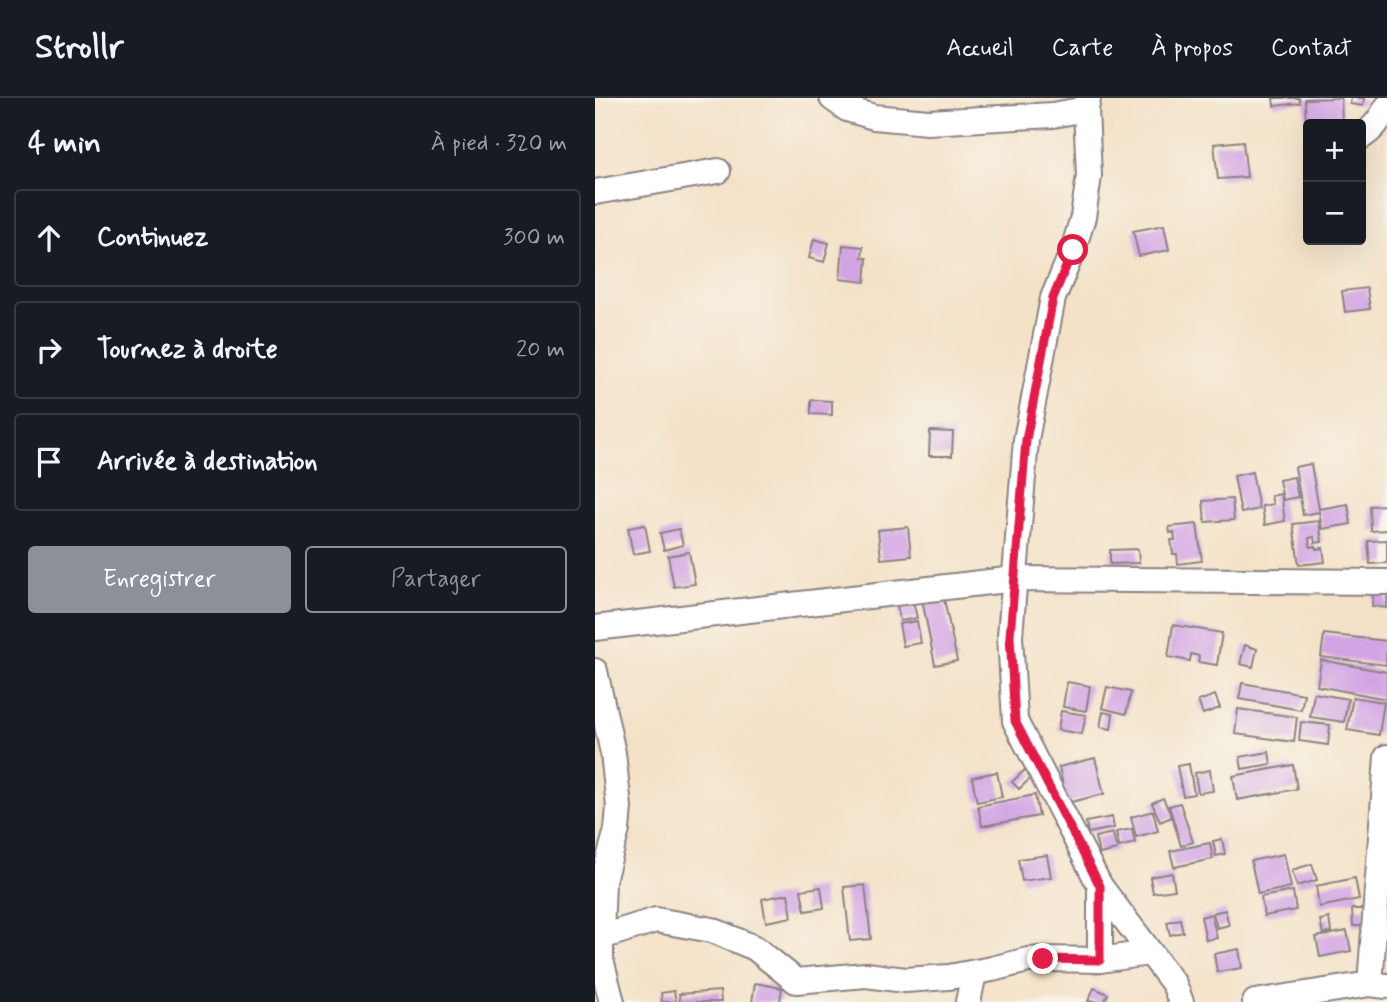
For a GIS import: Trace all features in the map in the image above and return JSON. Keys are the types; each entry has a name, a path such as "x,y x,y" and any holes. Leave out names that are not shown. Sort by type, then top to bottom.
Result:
{"street":[{"path":"832,98 847,109 874,117 928,122 1053,115 1087,103 1089,176 1083,217 1053,298 1026,440 1010,636 1015,721 1100,886 1174,985 1181,1002"},
{"path":"1366,133 1379,121 1387,107"},
{"path":"595,192 718,171"},
{"path":"595,628 1015,579 1387,582"},
{"path":"595,671 613,753 619,807 617,830 603,880 598,938 611,1002"},
{"path":"1255,1002 1379,985 1387,757"},
{"path":"1100,886 1100,960"},
{"path":"598,938 656,920 712,930 755,948 794,991 866,975 905,980 949,977 1028,960 1100,960 1149,953"},
{"path":"968,1002 974,972"}],"building":[{"path":"1273,98 1299,98 1300,103 1274,106"},
{"path":"1341,98 1342,119 1306,119 1305,99"},
{"path":"1351,98 1364,98 1363,106 1350,104"},
{"path":"1243,141 1247,177 1218,179 1214,144"},
{"path":"1164,225 1169,250 1139,256 1133,231"},
{"path":"814,239 829,243 824,262 809,258"},
{"path":"843,245 863,247 862,258 867,258 865,282 840,279"},
{"path":"1367,288 1370,309 1345,312 1342,291"},
{"path":"811,400 832,401 832,415 811,414"},
{"path":"930,431 953,432 952,456 929,456"},
{"path":"1311,464 1319,509 1348,504 1351,524 1322,529 1319,512 1303,515 1295,467"},
{"path":"1252,472 1259,509 1241,513 1234,476"},
{"path":"1294,477 1298,497 1283,500 1279,480"},
{"path":"1281,494 1285,521 1265,525 1262,506 1273,504 1271,496"},
{"path":"1232,499 1234,520 1205,522 1203,501"},
{"path":"1387,505 1387,530 1371,531 1370,506"},
{"path":"1319,521 1322,542 1315,543 1314,537 1309,538 1310,547 1323,548 1325,562 1299,565 1293,524"},
{"path":"1197,524 1202,561 1178,564 1171,540 1175,540 1174,532 1170,533 1169,527"},
{"path":"645,525 650,551 633,554 628,528"},
{"path":"908,527 911,556 881,559 878,530"},
{"path":"679,529 683,545 664,550 660,533"},
{"path":"1387,540 1387,563 1370,564 1368,541"},
{"path":"1138,549 1139,563 1110,564 1110,550"},
{"path":"689,552 695,584 674,587 668,556"},
{"path":"1374,585 1387,587 1387,608 1372,606"},
{"path":"943,594 957,661 935,665 922,599"},
{"path":"912,597 917,618 900,621 896,600"},
{"path":"917,621 921,643 903,646 899,624"},
{"path":"1173,625 1222,633 1217,665 1198,662 1199,656 1191,654 1190,661 1168,657"},
{"path":"1324,634 1387,641 1386,665 1321,657"},
{"path":"1245,645 1257,649 1253,667 1240,664"},
{"path":"1321,660 1387,672 1387,699 1317,686"},
{"path":"1067,682 1090,686 1086,711 1063,707"},
{"path":"1242,683 1304,694 1301,710 1239,699"},
{"path":"1107,687 1131,692 1126,714 1102,708"},
{"path":"1314,693 1348,699 1344,722 1310,717"},
{"path":"1215,695 1220,708 1203,714 1198,701"},
{"path":"1353,697 1384,702 1379,735 1347,730"},
{"path":"1238,709 1297,717 1294,742 1235,734"},
{"path":"1061,711 1086,715 1082,734 1058,730"},
{"path":"1103,712 1113,714 1111,729 1100,727"},
{"path":"1301,722 1330,725 1328,745 1299,741"},
{"path":"1269,752 1271,764 1242,769 1240,757"},
{"path":"1095,758 1104,794 1067,803 1059,767"},
{"path":"1189,764 1194,794 1183,796 1177,766"},
{"path":"1293,765 1297,789 1237,800 1233,776"},
{"path":"1027,768 1034,775 1019,789 1012,782"},
{"path":"1210,770 1213,791 1198,793 1195,773"},
{"path":"997,772 1002,797 977,802 972,777"},
{"path":"1035,795 1039,816 982,826 978,806"},
{"path":"1163,798 1172,817 1160,822 1152,803"},
{"path":"1180,803 1193,842 1181,846 1169,806"},
{"path":"1153,811 1158,831 1136,837 1131,817"},
{"path":"1112,817 1114,828 1088,833 1086,822"},
{"path":"1132,829 1135,843 1119,847 1116,832"},
{"path":"1113,833 1117,850 1099,854 1095,837"},
{"path":"1222,839 1225,854 1216,856 1213,841"},
{"path":"1210,843 1213,859 1174,867 1170,851"},
{"path":"1284,854 1291,887 1258,894 1251,861"},
{"path":"1047,855 1051,877 1022,881 1018,859"},
{"path":"1312,864 1317,880 1297,886 1292,870"},
{"path":"1172,873 1175,890 1153,893 1150,877"},
{"path":"1355,878 1359,899 1319,907 1316,886"},
{"path":"865,885 871,939 850,941 844,887"},
{"path":"821,887 824,908 805,911 801,890"},
{"path":"1293,891 1296,910 1264,916 1261,897"},
{"path":"788,894 792,917 766,922 762,899"},
{"path":"1352,909 1365,909 1365,926 1353,926"},
{"path":"1225,910 1229,925 1217,928 1213,913"},
{"path":"1211,914 1217,938 1206,940 1201,917"},
{"path":"1329,918 1331,932 1323,934 1320,920"},
{"path":"1180,919 1183,932 1170,935 1167,922"},
{"path":"1347,931 1351,951 1320,957 1316,937"},
{"path":"1239,949 1242,968 1217,972 1214,954"},
{"path":"755,983 782,988 780,1002 752,1002"},
{"path":"1094,988 1108,994 1104,1002 1088,1001"},
{"path":"674,991 676,1002 662,1002 661,993"},
{"path":"720,991 721,1002 680,1002 679,994"}],"route":[{"path":"1043,959 1100,960 1100,886 1015,721 1010,636 1026,440 1053,298 1073,250"}]}
